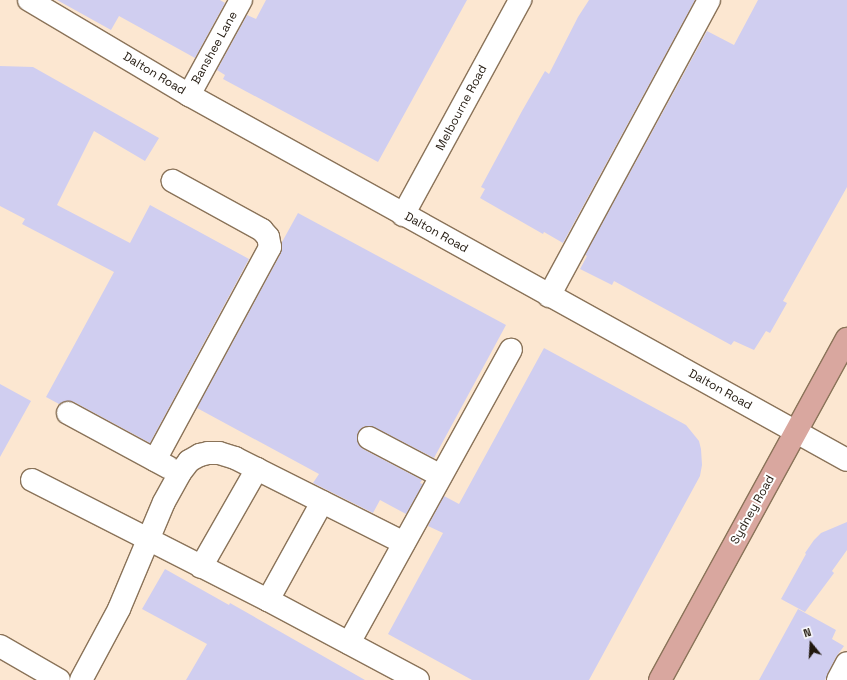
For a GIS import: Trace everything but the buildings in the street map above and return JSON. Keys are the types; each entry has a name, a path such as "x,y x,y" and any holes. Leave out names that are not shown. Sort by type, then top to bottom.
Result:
{"main road":[{"name":"Sydney Road","path":"660,680 847,339"}],"street":[{"name":"Dalton Road","path":"29,0 189,95 847,460"},
{"name":"Banshee Lane","path":"189,95 241,0"},
{"name":"Melbourne Road","path":"403,215 520,0"},
{"path":"549,296 709,0"},
{"path":"155,460 270,247 268,237 262,230 173,180"},
{"path":"349,643 511,350"},
{"path":"68,413 180,473"},
{"path":"369,438 441,476"},
{"path":"81,680 119,609 164,502 180,473 189,461 208,453 219,453 236,458 404,543"},
{"path":"201,566 257,469"},
{"path":"32,480 268,600 418,680"},
{"path":"268,600 322,502"},
{"path":"0,646 59,680"},
{"path":"838,680 847,663"}]}
